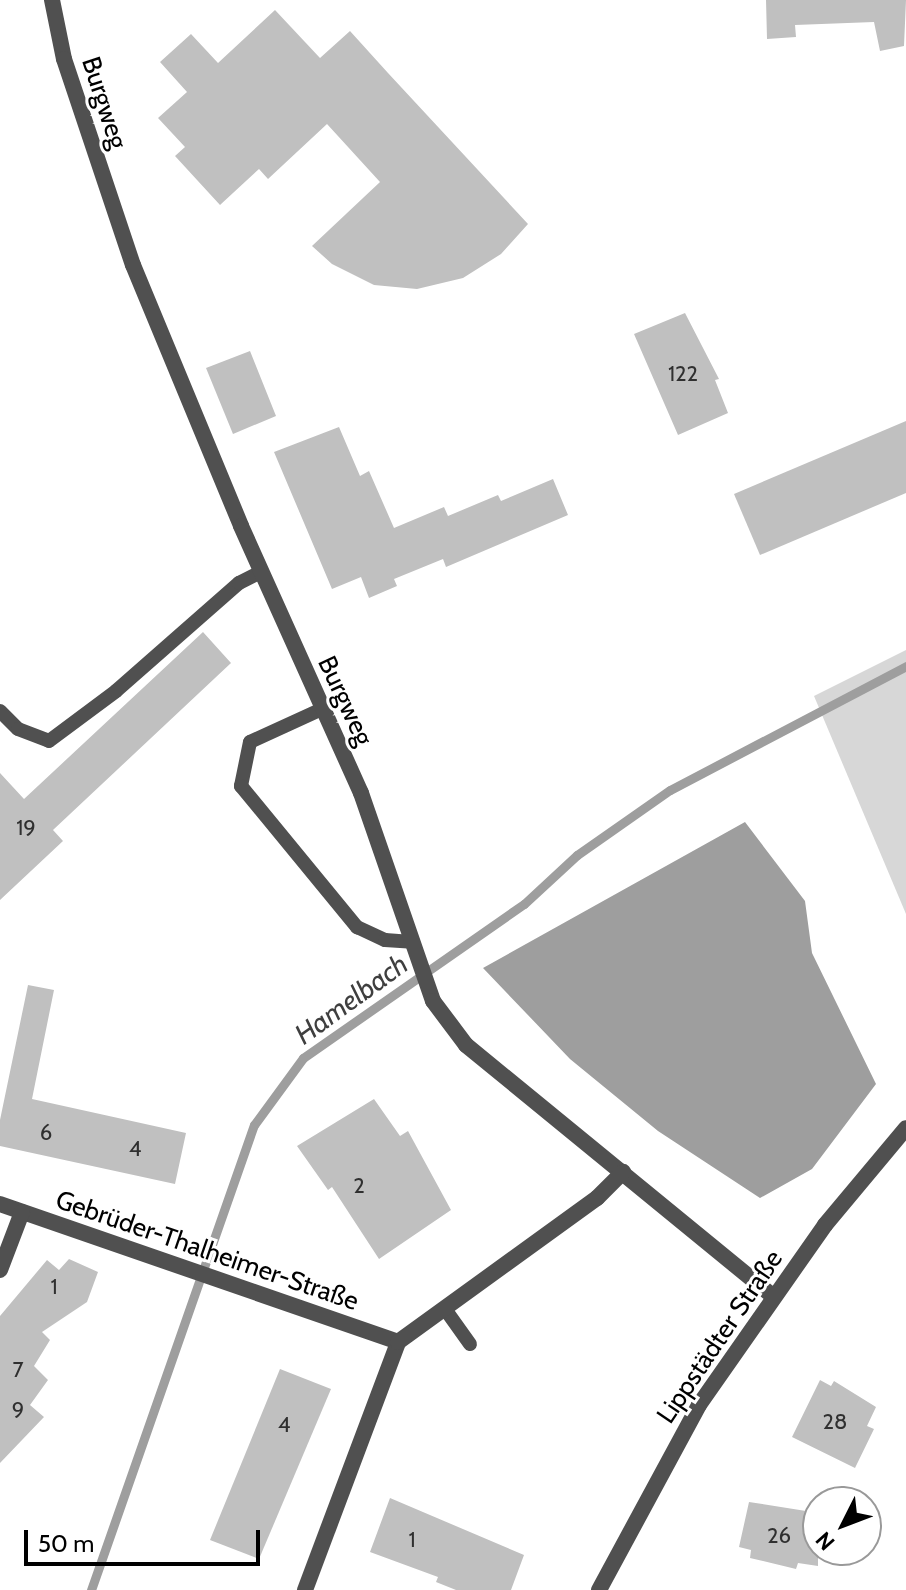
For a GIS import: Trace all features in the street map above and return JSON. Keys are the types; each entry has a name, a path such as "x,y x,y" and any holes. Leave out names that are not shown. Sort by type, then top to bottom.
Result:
{"street":[{"name":"Burgweg","path":"52,0 64,59 133,265 261,572 361,793 433,1001 466,1045 773,1296"},
{"name":"Lippstädter Straße","path":"599,1590 699,1405 773,1296 906,1128"},
{"path":"305,1590 398,1342 597,1198 623,1172"},
{"name":"Gebrüder-Thalheimer-Straße","path":"0,1204 398,1342"},
{"path":"0,1270 22,1212"}],"lane":[{"path":"0,711 18,729 49,741 116,691 239,583 261,572"},
{"path":"322,709 250,742 241,786 357,927 413,948"},
{"path":"445,1309 470,1344"}],"shaded area":[{"path":"906,650 906,914 814,696"},
{"path":"745,822 805,901 812,953 876,1084 812,1169 760,1198 658,1131 570,1059 483,968"}],"building":[{"path":"766,0 906,0 904,46 880,51 874,22 795,25 796,37 767,39"},
{"path":"275,10 320,58 350,31 528,224 501,254 463,278 417,289 374,285 332,264 312,246 380,182 327,124 268,179 259,169 220,205 175,156 185,147 158,118 187,92 160,62 191,34 218,63"},
{"path":"685,313 719,379 715,380 728,413 678,435 634,334"},
{"path":"250,351 276,416 233,434 206,368"},
{"path":"906,421 906,493 760,555 734,494"},
{"path":"339,427 360,476 369,471 394,528 444,507 448,516 498,495 501,501 553,479 568,515 446,567 443,559 394,579 397,586 369,598 361,577 332,589 274,452"},
{"path":"203,632 231,663 53,830 63,841 0,900 0,773 24,799"},
{"path":"28,985 54,990 32,1099 186,1133 175,1184 0,1146 0,1120"},
{"path":"374,1099 400,1136 408,1131 451,1210 379,1259 332,1187 328,1190 297,1146"},
{"path":"69,1259 98,1272 87,1302 42,1332 50,1340 34,1366 48,1380 30,1405 44,1417 0,1463 0,1316 47,1260 59,1270"},
{"path":"280,1369 331,1389 259,1559 210,1540"},
{"path":"820,1380 831,1386 834,1381 876,1407 867,1426 874,1429 855,1468 792,1437"},
{"path":"390,1498 524,1555 511,1590 456,1590 436,1582 438,1577 370,1552"},
{"path":"749,1502 802,1510 802,1564 798,1563 796,1569 750,1558 751,1550 739,1547"}],"waterway":[{"name":"Hamelbach","path":"91,1590 254,1125 303,1058 524,904 577,855 670,790 906,666"}]}
